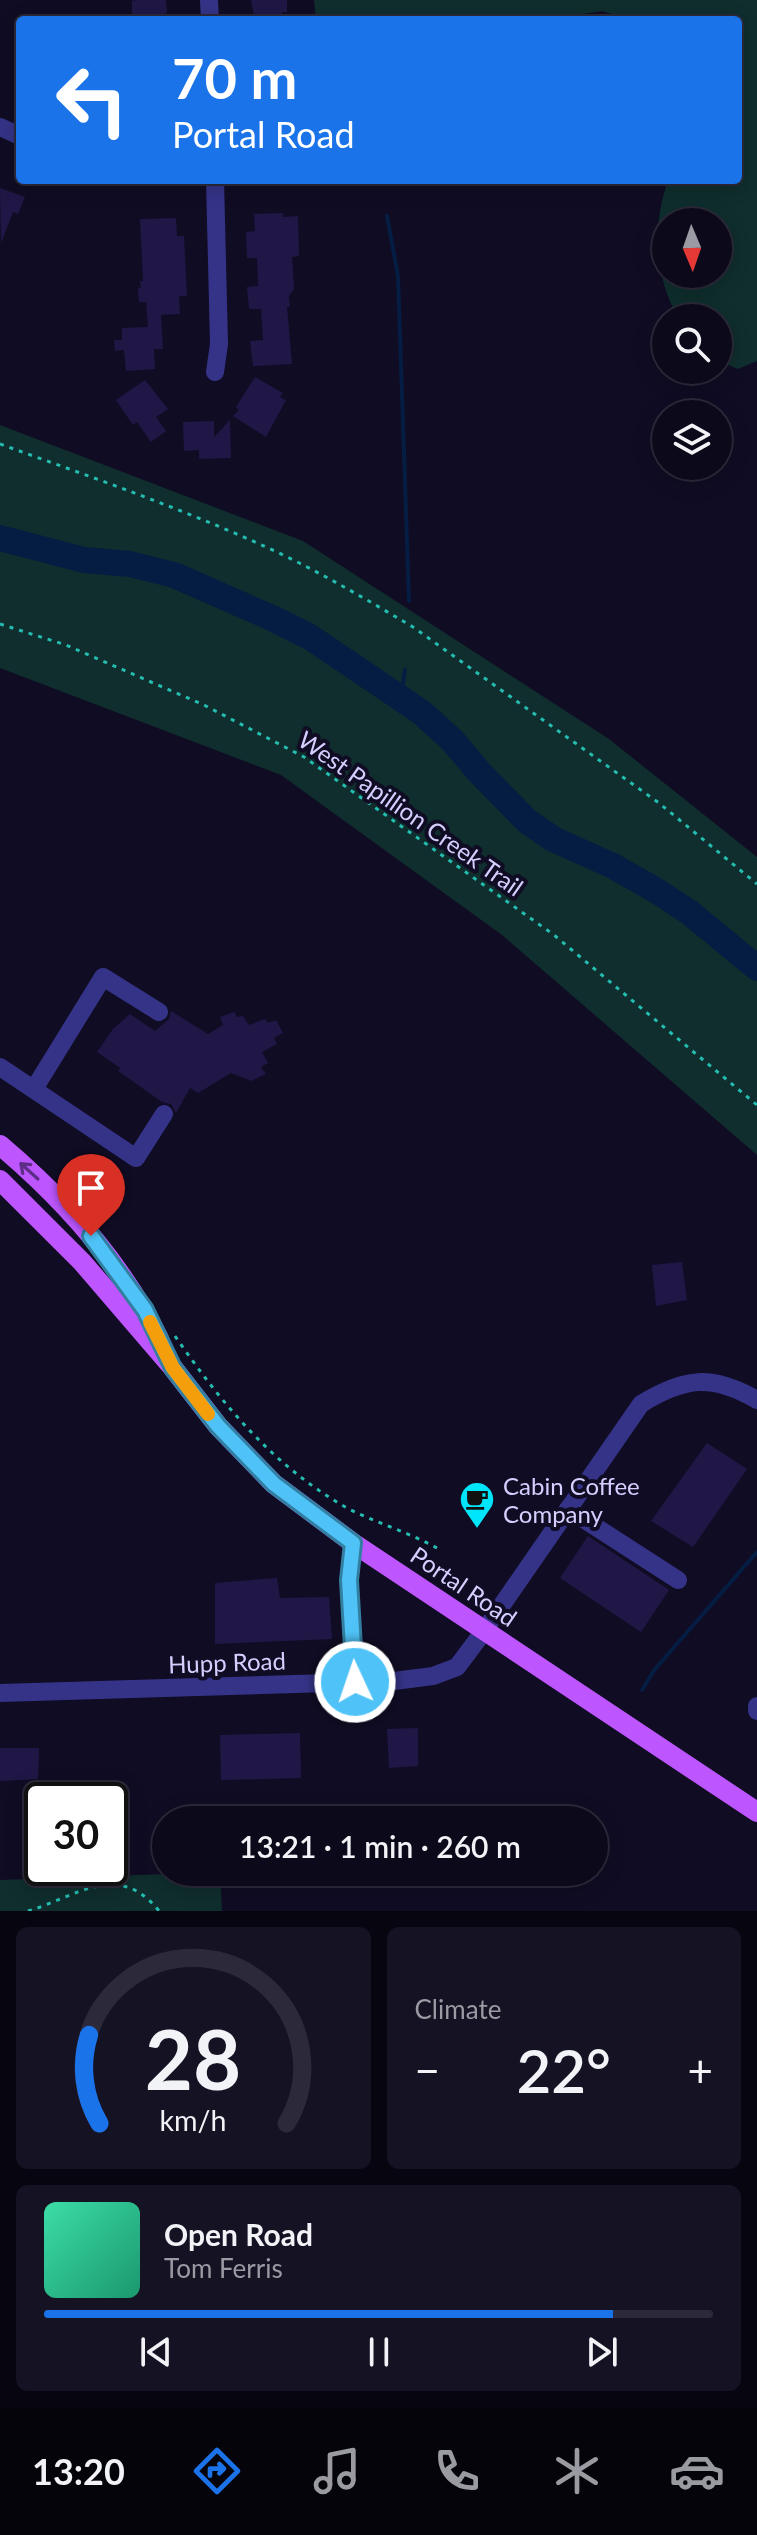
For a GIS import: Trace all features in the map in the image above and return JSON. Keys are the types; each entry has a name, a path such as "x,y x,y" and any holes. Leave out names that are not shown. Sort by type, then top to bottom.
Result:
{"main road":[{"name":"Portal Road","path":"0,1145 42,1182 102,1249 145,1310 173,1368"},
{"name":"Portal Road","path":"0,1180 82,1262 218,1426 251,1463 286,1494 353,1543 757,1812"}],"street":[{"path":"215,184 219,344 215,372"},
{"path":"34,1089 103,977 159,1012"},
{"path":"0,1067 136,1158 164,1114"},
{"name":"Hupp Road","path":"0,1693 394,1681 433,1676 457,1667 641,1404 665,1390 688,1382 712,1381 737,1388 757,1400"},
{"path":"568,1509 678,1580"},
{"path":"353,1543 349,1580 355,1682"}],"path":[{"path":"0,444 200,519 281,554 370,602 413,627 648,794 757,884"},
{"name":"West Papillion Creek Trail","path":"0,624 66,645 204,705 304,757 554,935 757,1105"},
{"path":"168,1325 219,1396 281,1462 351,1510 437,1548"},
{"path":"28,1911 86,1887 112,1886 124,1887 145,1897 159,1911"}],"green space":[{"path":"314,0 757,0 757,361 738,369 732,367 732,304 671,304 665,288 732,288 732,208 661,208 667,184 742,184 742,16 618,16 602,11 573,16 316,16"},
{"path":"0,425 303,541 609,739 757,857 757,1155 502,935 281,775 0,668"},
{"path":"152,1874 152,1886 221,1886 222,1911 0,1911 0,1880 24,1879 24,1886 128,1886 128,1875"}],"building":[{"path":"166,0 167,13 164,16 132,14 132,1"},
{"path":"251,0 287,0 287,12 282,12 282,16 254,16"},
{"path":"0,188 25,197 18,214 13,212 1,243"},
{"path":"283,213 283,217 298,216 299,256 292,257 294,289 289,296 290,307 287,307 292,364 253,366 250,341 263,340 261,309 249,309 247,287 258,286 257,258 247,258 246,232 255,231 254,214"},
{"path":"176,218 177,236 184,236 187,296 179,296 180,314 161,315 163,349 154,349 155,369 126,371 124,350 115,351 114,340 122,340 122,328 148,327 146,302 139,302 138,288 141,288 140,281 143,281 140,219"},
{"path":"255,377 283,393 280,397 286,400 266,437 233,416"},
{"path":"145,380 168,409 156,417 166,431 151,442 137,422 133,425 116,400"},
{"path":"230,420 231,458 199,459 199,450 184,451 183,422 214,421 214,437"},
{"path":"171,1011 208,1034 223,1025 220,1017 234,1012 237,1017 243,1016 249,1025 265,1019 268,1023 276,1020 283,1033 274,1038 277,1044 262,1052 268,1063 261,1067 266,1074 251,1081 231,1073 198,1093 190,1088 176,1113 171,1104 162,1102 97,1052 113,1029 130,1014 155,1031 169,1019"},
{"path":"682,1262 687,1300 656,1306 652,1265"},
{"path":"707,1443 747,1469 693,1547 651,1521"},
{"path":"588,1536 669,1590 641,1632 560,1578"},
{"path":"277,1578 280,1598 329,1597 332,1639 215,1644 215,1583"},
{"path":"418,1728 418,1766 389,1768 387,1729"},
{"path":"300,1733 301,1778 221,1780 220,1735"},
{"path":"0,1748 39,1748 38,1779 0,1781"}],"waterway":[{"path":"387,216 398,276 409,601"},
{"path":"0,538 84,560 130,564 174,575 310,637 421,712 452,740 527,821 553,839 613,866 657,891 689,912 757,968"},
{"path":"401,697 405,670"},
{"path":"642,1690 655,1669 757,1552"}],"slow traffic":[{"path":"150,1322 173,1368 208,1414"}],"place":[{"name":"Cabin Coffee Company","path":"477,1530"}],"route":[{"path":"91,1236 145,1310 173,1368 218,1426 274,1484 353,1543 349,1580 355,1682"}]}
